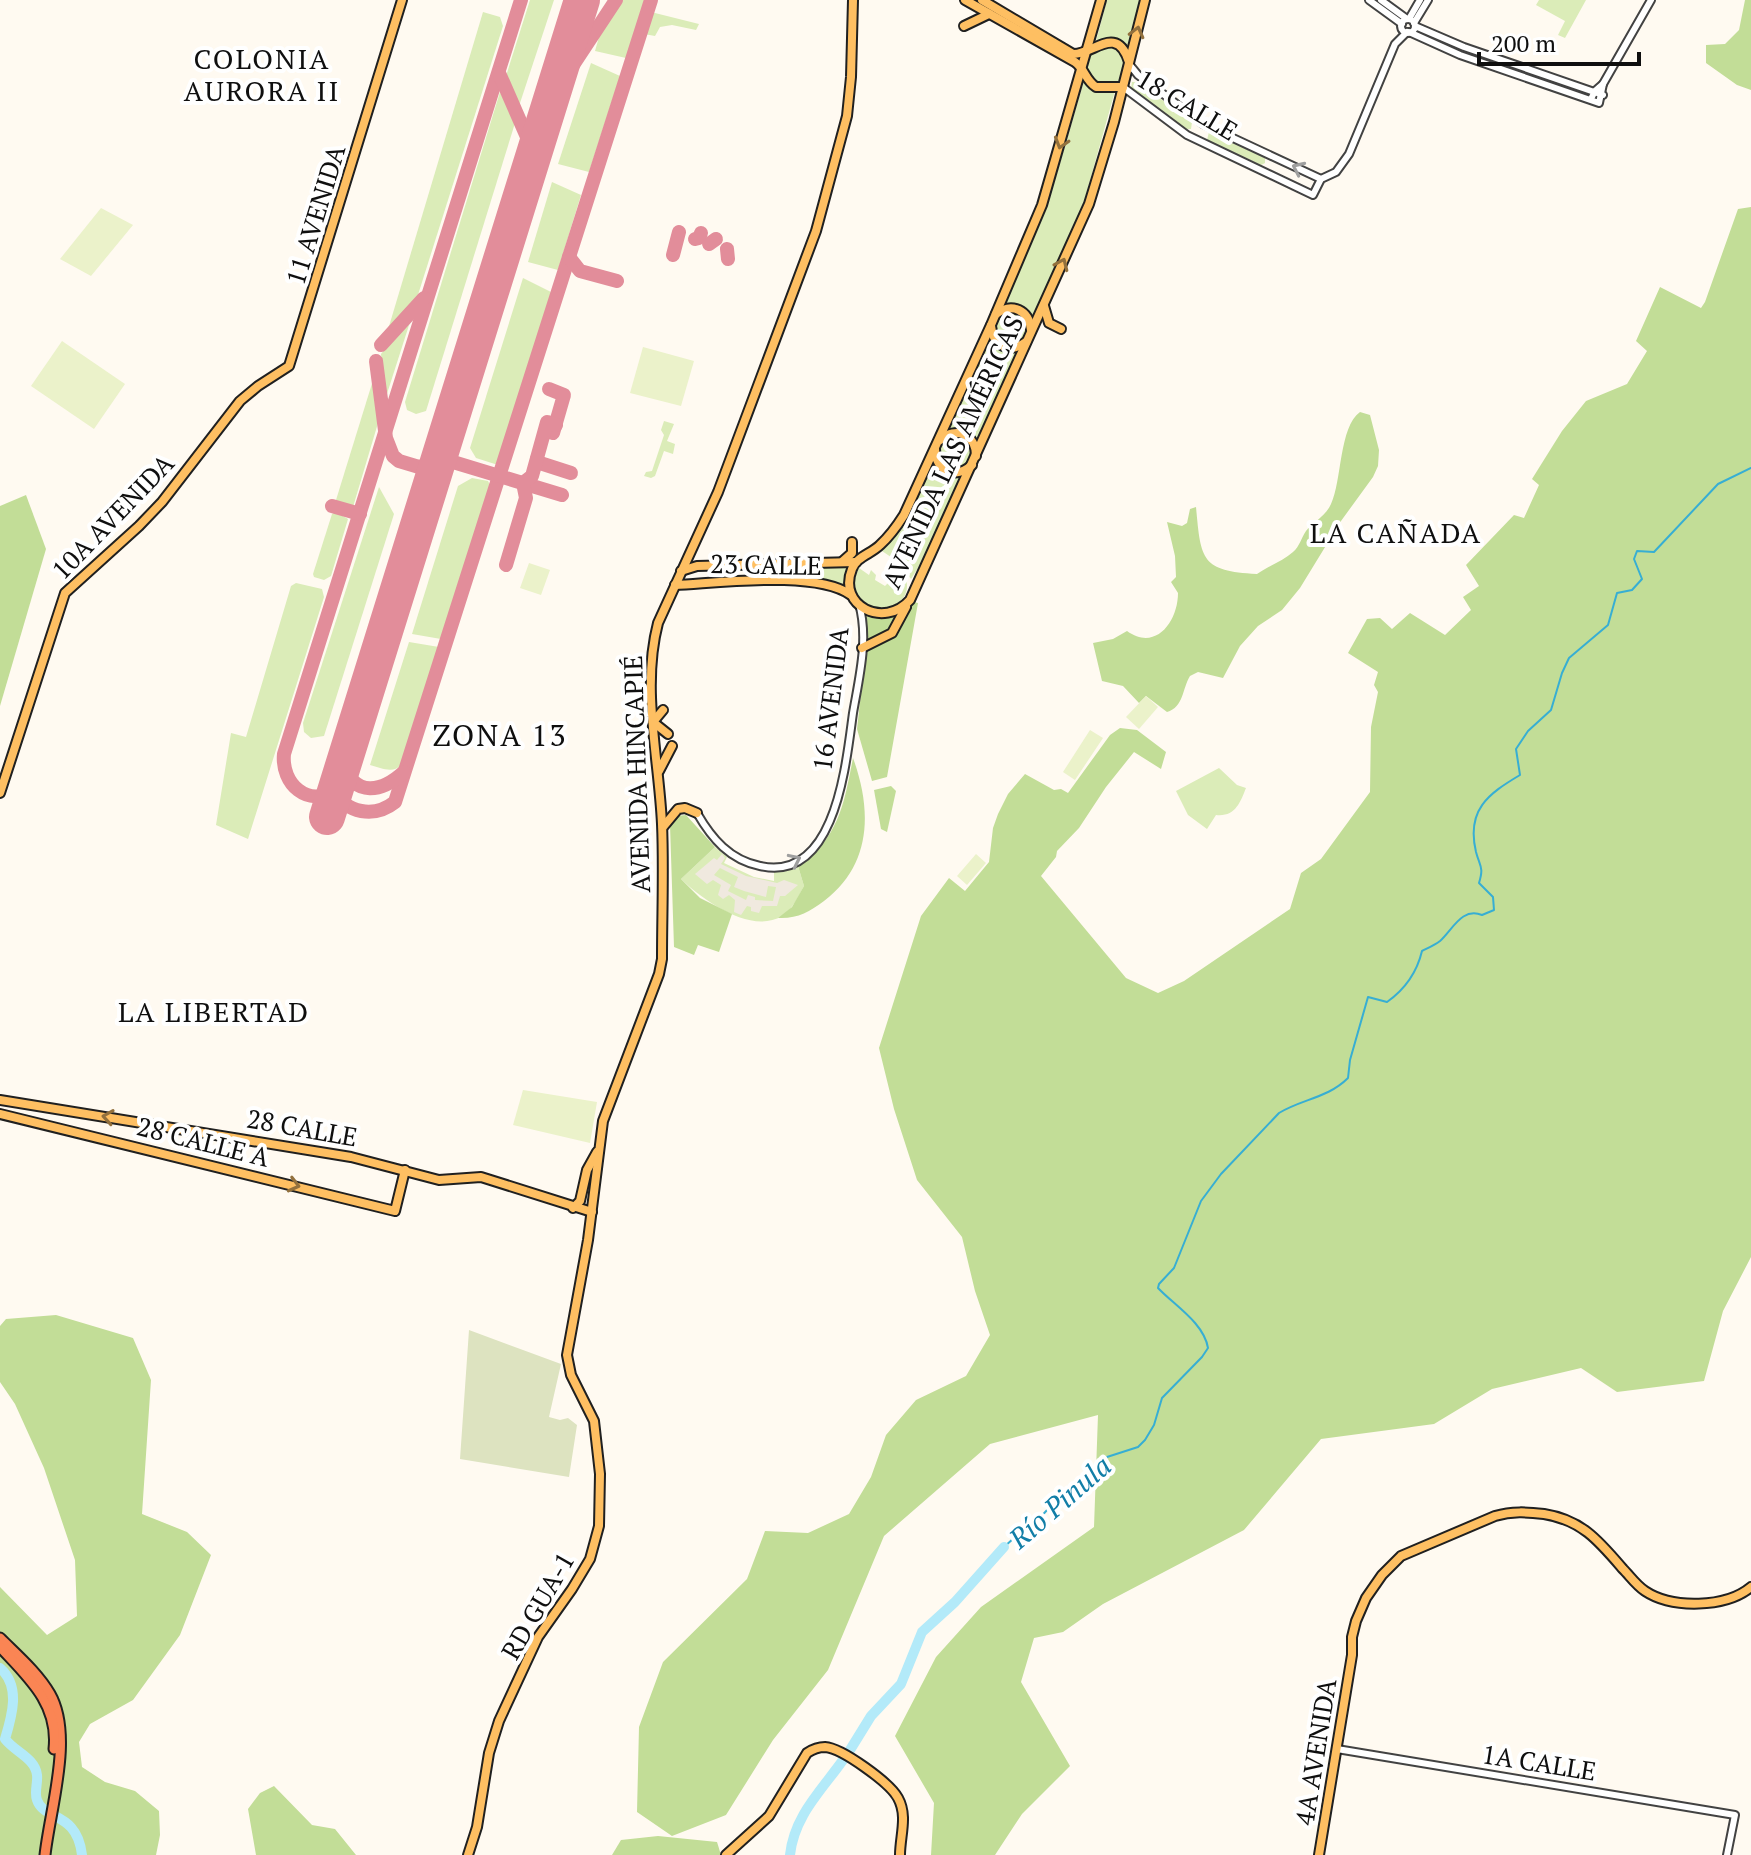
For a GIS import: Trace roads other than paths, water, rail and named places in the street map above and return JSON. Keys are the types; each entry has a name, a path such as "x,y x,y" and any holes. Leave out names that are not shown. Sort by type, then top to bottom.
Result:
{"highway":[{"path":"0,1638 43,1696 53,1720 57,1741 42,1855"},
{"path":"0,1647 20,1663"}],"main road":[{"name":"11 AVENIDA","path":"296,350 402,0"},
{"name":"AVENIDA HINCAPIÉ","path":"571,1329 592,1212 599,1143 610,1102 661,967 662,828 650,671 652,644 658,623 718,492 816,231 847,116 853,0"},
{"name":"18 CALLE","path":"965,0 1083,68 1086,77 1096,87 1123,87"},
{"name":"18 CALLE","path":"982,0 1073,54 1088,51 1099,44 1113,44 1124,51 1129,64"},
{"name":"AVENIDA LAS AMÉRICAS","path":"1101,0 1042,205 991,325 904,515 878,547 856,562 849,581 856,600 873,613 889,614 910,600 1089,204 1145,0"},
{"path":"964,26 989,14"},
{"path":"1044,305 1049,323 1061,329"},
{"path":"995,315 1005,309 1019,309 1027,316 1031,331"},
{"path":"991,325 993,337 1001,345 1012,348 1027,341"},
{"name":"10A AVENIDA","path":"0,793 65,593 139,526 240,401 286,369 296,350"},
{"path":"953,432 965,434 974,443 974,461 961,473 948,472 935,457 938,443 953,432"},
{"path":"838,563 851,555 852,542"},
{"path":"689,554 697,566"},
{"name":"23 CALLE","path":"681,571 697,566 856,562"},
{"path":"772,564 772,582"},
{"name":"23 CALLE","path":"675,585 814,581 839,587 856,600"},
{"path":"862,648 894,631 910,600"},
{"path":"663,710 653,722 668,734"},
{"path":"659,772 672,746"},
{"path":"662,828 678,809 685,808 697,813"},
{"name":"28 CALLE","path":"0,1100 351,1157 445,1180 481,1177 592,1212"},
{"name":"28 CALLE A","path":"0,1114 395,1211 405,1170"},
{"path":"573,1208 580,1201 587,1170 599,1143"},
{"name":"RD GUA-1","path":"468,1855 477,1827 489,1753 499,1721 538,1637 590,1559 599,1526 597,1445 589,1407 568,1365 571,1329"},
{"name":"4A AVENIDA","path":"1319,1855 1352,1655 1352,1637 1360,1612 1376,1582 1401,1556 1508,1512 1531,1512 1569,1519 1600,1542 1646,1592 1661,1598 1709,1602 1745,1592 1751,1587"},
{"path":"726,1855 769,1816 807,1753 825,1747 840,1752 863,1767 896,1794 903,1814 900,1855"}],"street":[{"path":"1369,0 1460,55 1599,103 1603,84"},
{"path":"1381,0 1408,26 1603,95"},
{"path":"1408,26 1420,0"},
{"path":"1321,179 1336,172 1349,154 1398,40 1428,0"},
{"path":"1591,99 1603,84 1651,0"},
{"name":"18 CALLE","path":"1123,87 1187,135 1313,195 1321,179 1203,124 1138,75 1129,64"},
{"path":"1582,87 1596,85 1609,74"},
{"name":"16 AVENIDA","path":"697,813 710,835 731,854 748,863 775,868 790,865 808,854 828,827 839,798 862,648 862,615 856,600"},
{"name":"1A CALLE","path":"1337,1749 1735,1815 1727,1855"}],"waterway":[{"name":"Río Pinula","path":"1004,1547 1037,1521 1070,1485 1089,1477 1107,1457 1138,1447 1145,1440 1154,1425 1162,1398 1208,1348 1201,1330 1158,1288 1174,1268 1201,1201 1221,1174 1279,1113 1332,1090 1348,1078 1368,997 1387,1002 1409,980 1422,951 1440,941 1458,920 1469,914 1482,915 1494,910 1493,897 1479,883 1481,870 1474,825 1482,805 1498,789 1520,775 1516,749 1528,731 1551,710 1569,658 1608,625 1617,593 1632,590 1642,579 1634,559 1637,551 1654,552 1718,484 1751,468"},
{"name":"Río Pinula","path":"850,1750 871,1716 901,1684 922,1632 955,1602 1004,1547"},
{"path":"0,1668 7,1675 13,1692 5,1739 33,1764 37,1775 37,1800 41,1807 74,1831 82,1855"},
{"name":"Río Pinula","path":"790,1855 803,1816 843,1760"}],"district":[{"name":"COLONIA AURORA II","path":"262,75"},
{"name":"LA CAÑADA","path":"1396,533"},
{"name":"ZONA 13","path":"500,736"},
{"name":"LA LIBERTAD","path":"214,1012"}]}
